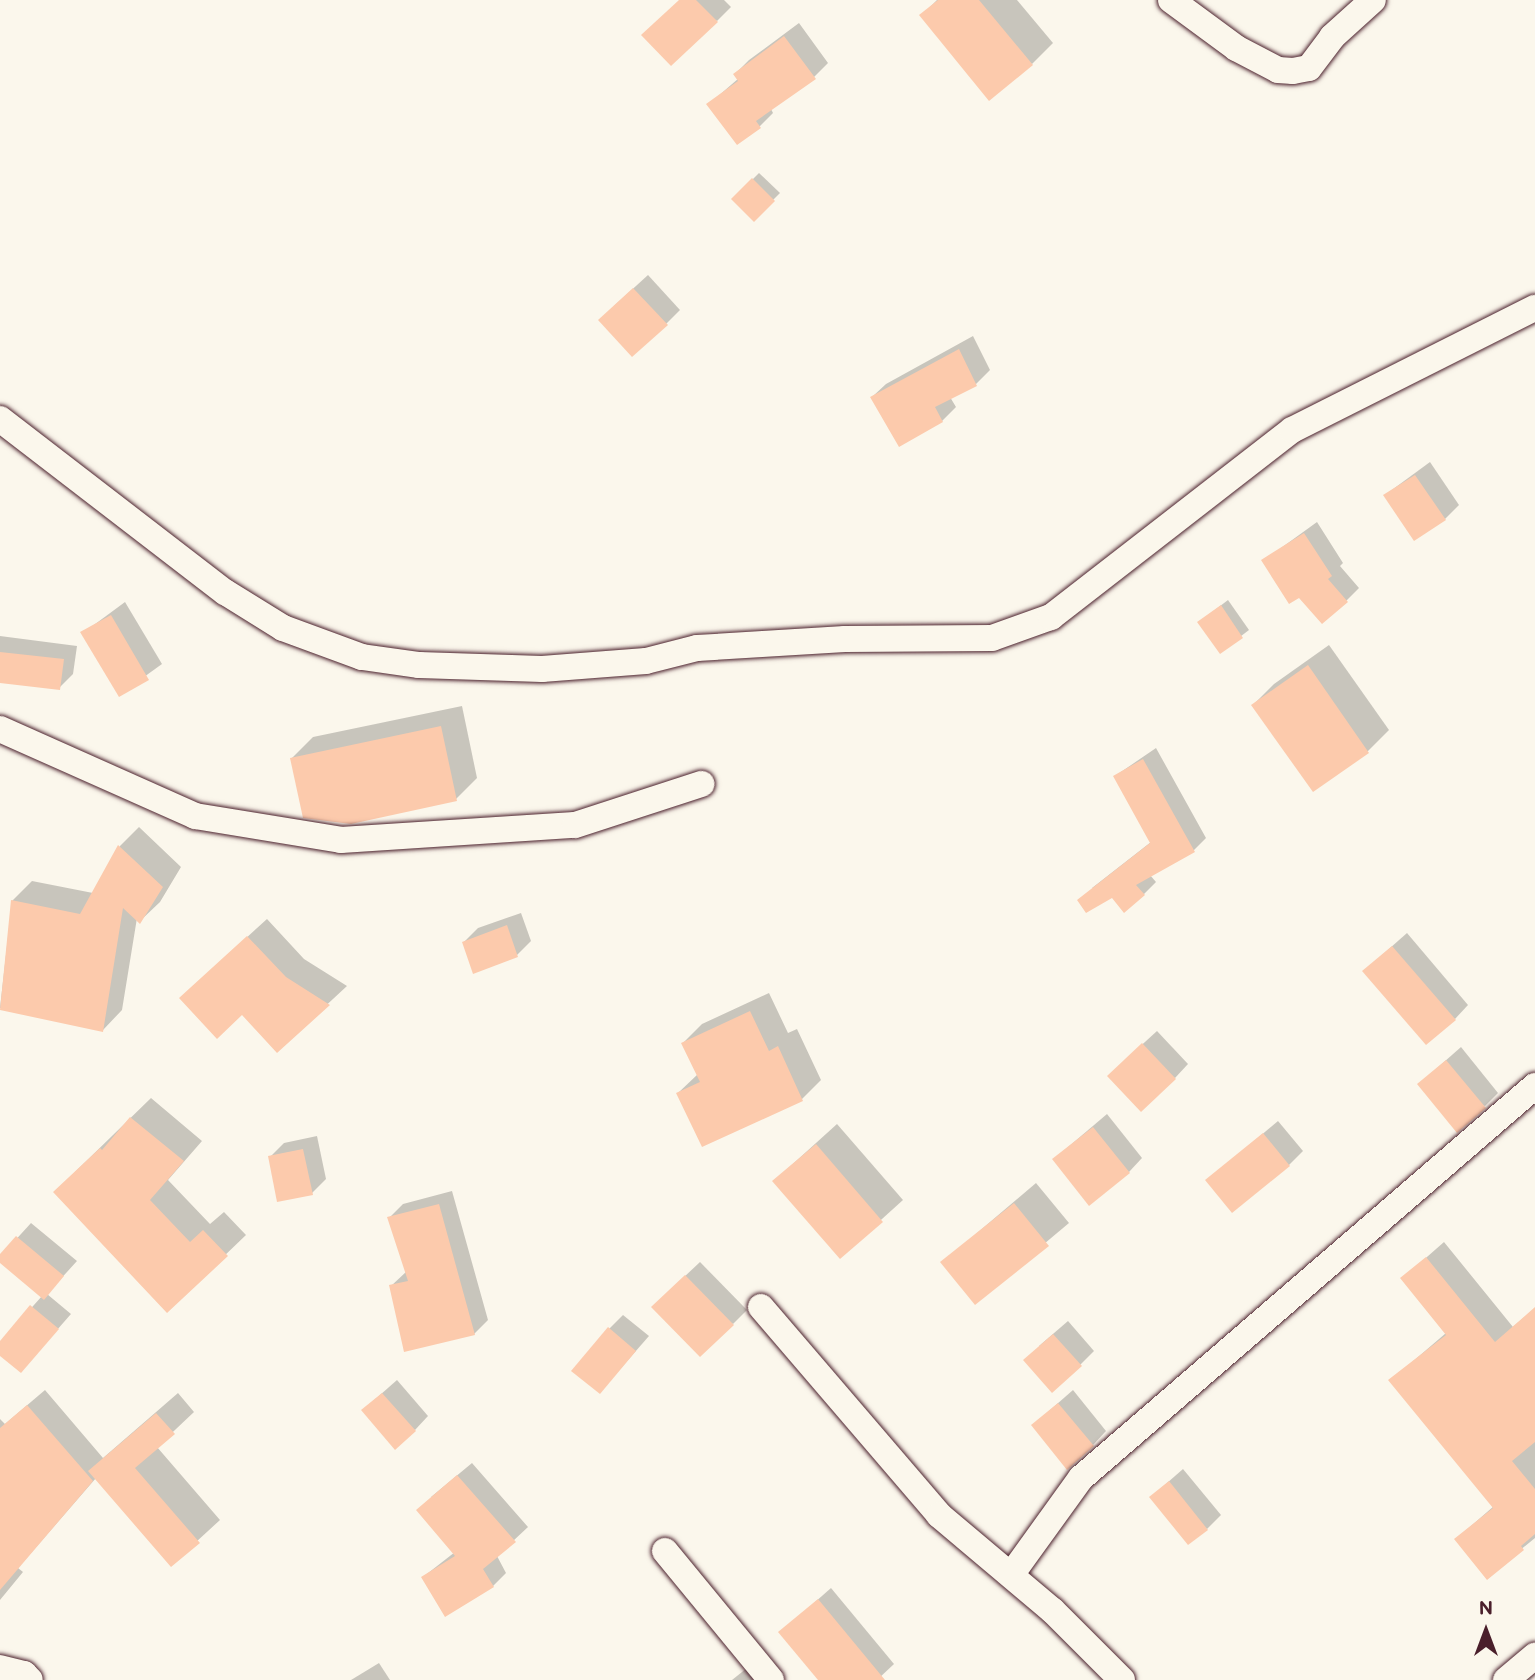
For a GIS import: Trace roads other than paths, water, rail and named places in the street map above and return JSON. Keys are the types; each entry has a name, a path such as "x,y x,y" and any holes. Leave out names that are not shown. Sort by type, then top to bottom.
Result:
{"street":[{"path":"1171,0 1236,48 1278,70 1293,71 1309,68 1332,37 1373,0"},
{"path":"0,419 225,592 283,628 362,657 419,665 542,669 646,661 697,648 845,639 992,638 1051,617 1292,430 1535,309"},
{"path":"0,729 195,816 341,840 575,825 701,784"},
{"path":"1011,1575 1081,1478 1535,1086"},
{"path":"761,1307 939,1515 1011,1575 1122,1680"},
{"path":"665,1551 771,1680"},
{"path":"1506,1680 1535,1656"},
{"path":"0,1668 24,1674 30,1680"}]}
